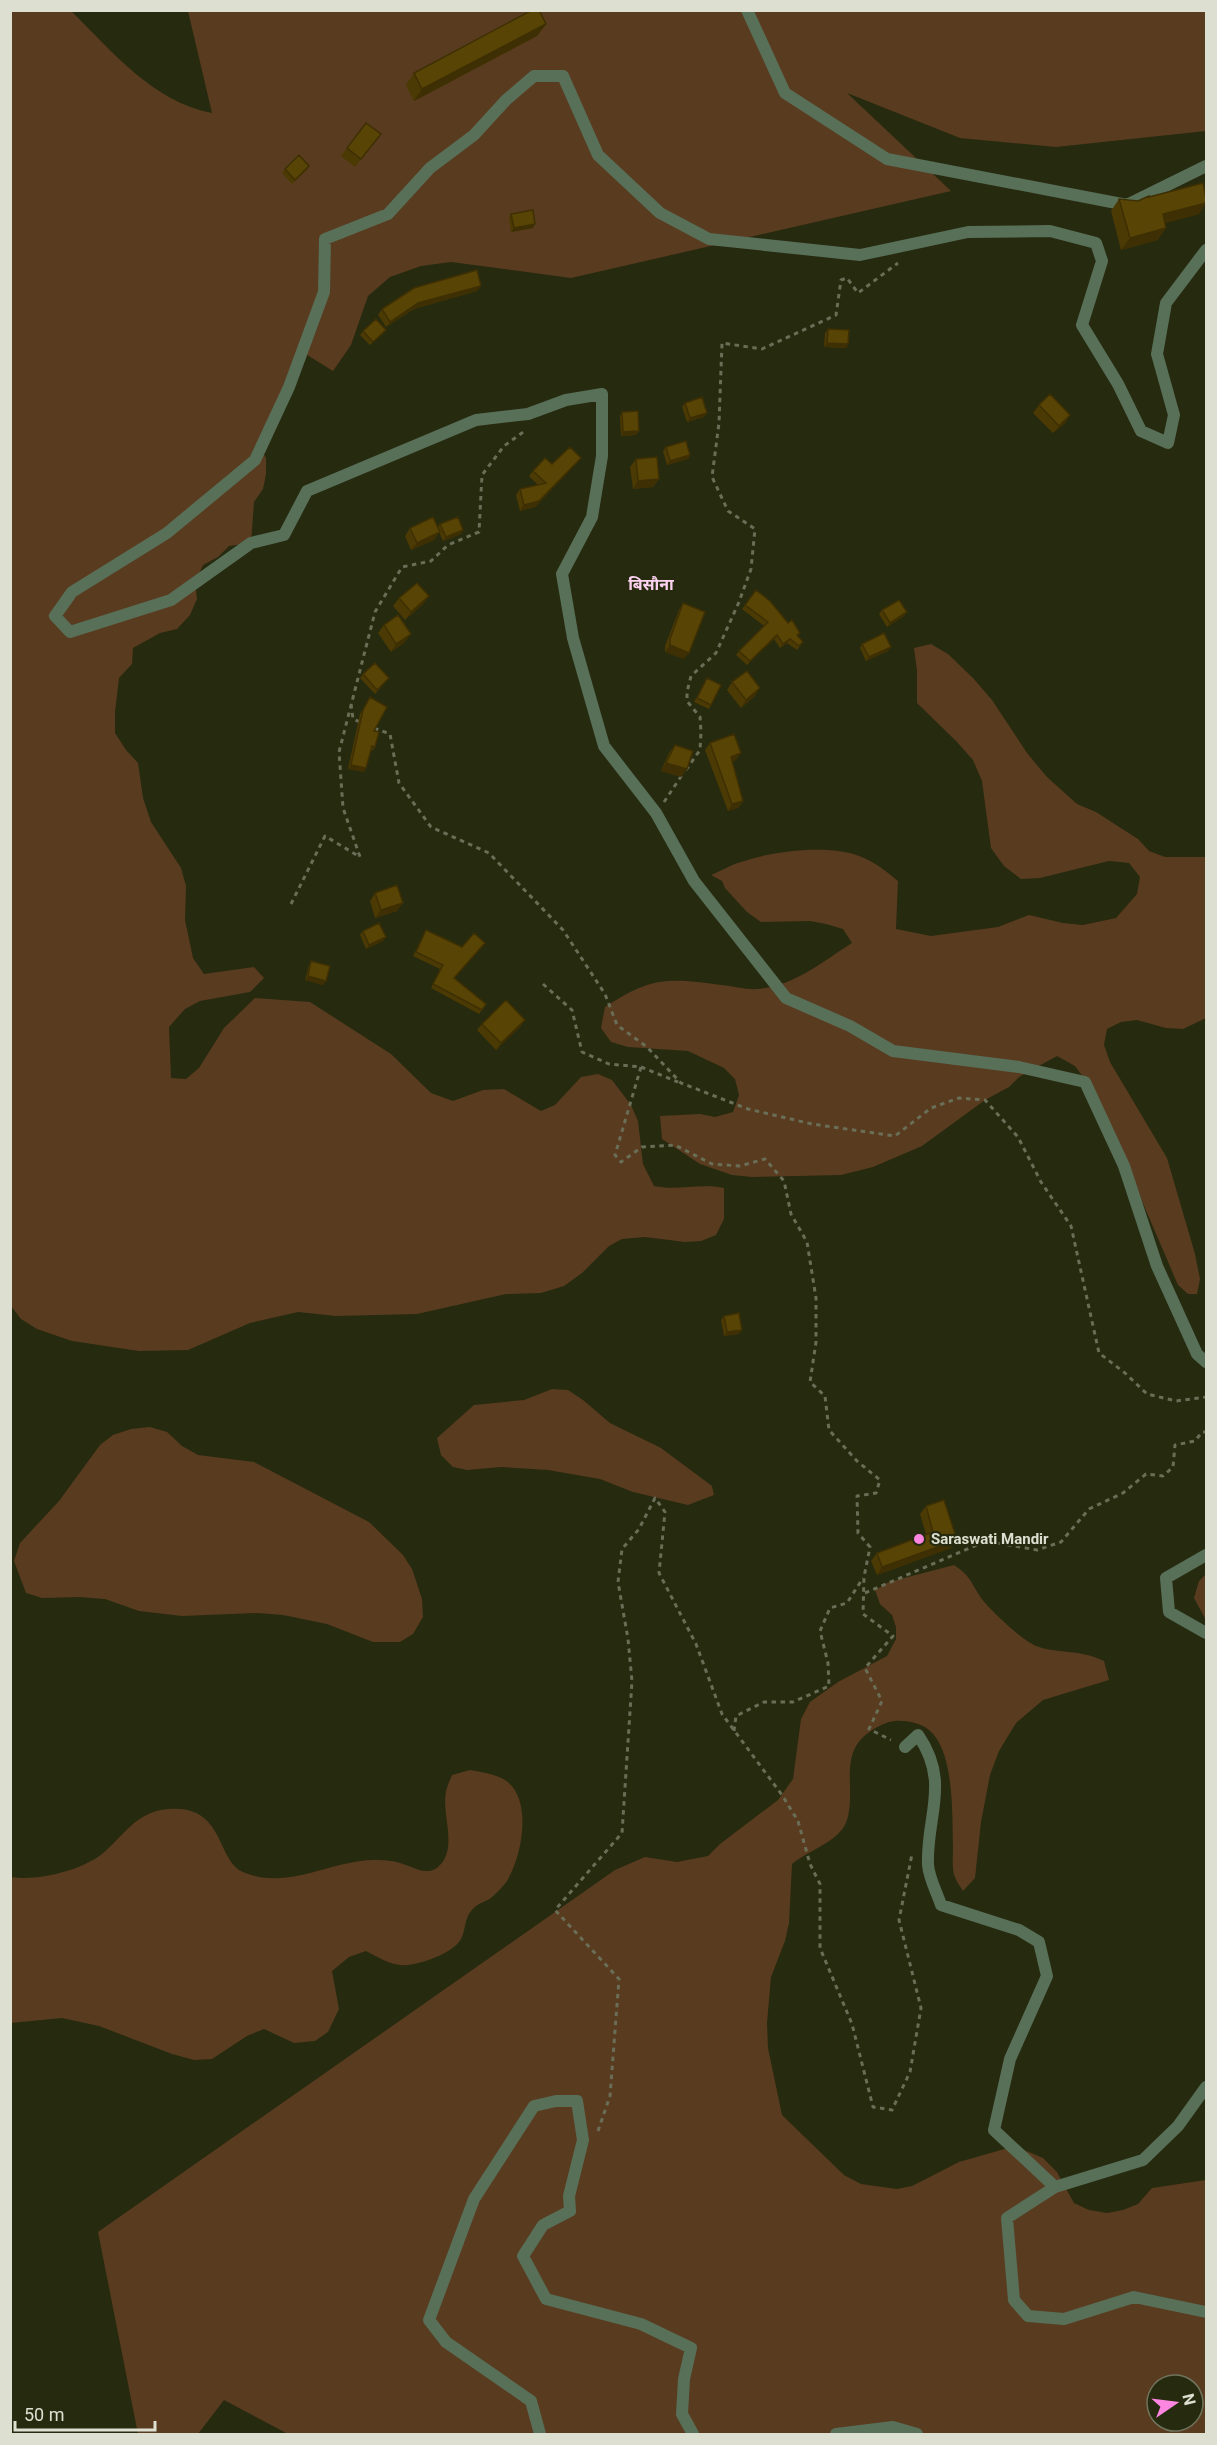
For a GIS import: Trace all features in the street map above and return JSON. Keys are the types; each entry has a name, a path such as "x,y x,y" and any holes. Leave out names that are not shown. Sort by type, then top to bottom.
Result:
{"street":[{"path":"747,10 785,93 887,159 1127,205 1206,166"},
{"path":"1206,250 1166,303 1157,354 1174,415 1168,443 1141,431 1118,384 1082,325 1102,261 1096,243 1050,231 968,232 860,255 709,239 660,213 598,155 563,76 534,76 506,100 474,135 430,168 388,214 325,239 324,292 289,387 255,460 167,533 72,592 56,615 70,632 171,600 251,543 284,535 307,490 477,420 528,414 566,400 602,394 602,456 592,517 562,574 573,638 604,746 656,813 694,881 786,998 850,1026 893,1051 1019,1067 1085,1082 1124,1166 1157,1266 1197,1354 1206,1362"},
{"path":"1206,1555 1166,1578 1169,1612 1206,1633"},
{"path":"905,1747 918,1735 927,1748 936,1785 928,1866 941,1905 1019,1930 1039,1942 1047,1976 1010,2059 994,2130 1055,2187"},
{"path":"1206,2087 1178,2126 1143,2160 1055,2187 1007,2218 1014,2300 1028,2316 1064,2319 1134,2296 1206,2312"},
{"path":"540,2434 531,2401 446,2342 429,2320 474,2199 534,2106 556,2101 577,2101 583,2140 569,2196 570,2211 543,2224 523,2256 546,2299 641,2324 691,2348 684,2379 682,2414 693,2434"},
{"path":"836,2434 893,2427 917,2434"}],"path":[{"path":"656,813 700,750 700,717 687,701 691,676 716,653 751,569 755,529 728,512 712,477 719,423 722,343 762,349 819,324 836,315 841,280 847,278 858,293 906,257"},
{"path":"291,904 325,836 360,857 343,808 339,752 375,612 402,567 431,561 448,545 479,532 482,475 504,446 531,427"},
{"path":"351,704 353,719 390,734 399,783 431,826 489,853 497,861 564,930 605,994 617,1025 646,1047 681,1083"},
{"path":"543,984 572,1010 582,1052 609,1064 641,1067 759,1112 812,1124 895,1136 932,1108 959,1098 985,1100 1018,1137 1041,1182 1071,1226 1099,1353 1147,1394 1176,1401 1206,1397"},
{"path":"641,1067 615,1155 621,1162 642,1147 675,1145 712,1164 740,1166 765,1159 784,1181 791,1214 807,1242 816,1298 816,1342 810,1382 825,1396 829,1430 857,1461 880,1480 876,1493 857,1496 858,1533 870,1547 864,1577 863,1614 893,1636 865,1668 882,1701 869,1729 905,1747"},
{"path":"865,1593 986,1541 1037,1550 1061,1542 1089,1509 1124,1493 1146,1474 1163,1476 1173,1467 1175,1445 1195,1441 1202,1432 1206,1432"},
{"path":"596,2137 610,2096 619,1980 555,1910 621,1833 632,1682 628,1639 618,1582 622,1549 639,1529 655,1498 664,1512 659,1573 696,1644 722,1714 782,1795 798,1821 810,1864 820,1884 820,1948 852,2024 873,2107 891,2110 910,2072 921,2008 899,1920 912,1851"},
{"path":"734,1732 736,1716 764,1702 793,1702 829,1686 828,1663 820,1631 830,1608 847,1603 864,1577"}],"shaded area":[{"path":"10,11 71,11 118,58 152,86 191,107 212,113 188,11 1206,11 1206,131 1056,147 960,138 847,93 951,191 571,278 451,262 421,266 390,277 368,296 351,345 333,371 304,353 260,448 266,458 266,474 263,489 254,502 251,543 229,546 218,557 203,565 195,583 197,599 190,615 177,629 160,633 133,648 132,664 119,678 115,733 138,763 143,798 151,822 181,868 186,886 185,920 193,958 204,974 254,967 264,978 250,992 200,1001 185,1009 169,1027 171,1078 186,1079 199,1068 224,1028 255,998 310,1002 391,1054 431,1093 453,1101 483,1090 504,1089 541,1111 555,1105 581,1077 598,1074 612,1080 631,1105 638,1121 643,1164 654,1186 724,1188 724,1219 716,1235 701,1241 685,1242 645,1237 622,1239 609,1246 582,1273 564,1286 541,1293 506,1294 417,1314 336,1316 298,1312 250,1323 188,1350 139,1351 72,1341 37,1329 21,1319 11,1306"},
{"path":"931,644 948,654 973,678 992,700 1027,753 1047,777 1077,804 1096,812 1138,839 1149,851 1165,857 1206,857 1206,1018 1183,1029 1166,1028 1137,1020 1121,1022 1107,1029 1104,1045 1110,1062 1167,1158 1195,1254 1200,1279 1197,1294 1188,1294 1178,1285 1097,1096 1075,1066 1057,1056 1019,1077 1009,1087 985,1100 922,1146 873,1167 841,1175 752,1177 732,1175 700,1164 662,1139 660,1116 700,1114 715,1117 733,1112 739,1095 735,1079 724,1068 688,1051 628,1047 611,1042 601,1028 605,1007 648,985 688,981 749,989 771,987 796,978 852,943 843,929 826,924 810,921 761,922 747,912 725,888 722,881 711,875 754,858 785,852 820,850 851,853 864,858 898,881 896,929 931,936 998,927 1029,915 1083,925 1116,918 1137,894 1140,877 1129,863 1109,861 1040,878 1021,879 1004,866 991,848 982,781 973,760 917,703 914,648"},
{"path":"552,1389 568,1390 610,1423 661,1448 712,1486 714,1495 688,1505 633,1492 600,1479 548,1470 501,1467 467,1470 453,1467 441,1455 437,1438 474,1405 524,1400"},
{"path":"150,1427 167,1432 182,1446 198,1455 254,1462 369,1522 403,1555 412,1569 422,1599 423,1617 413,1634 400,1642 373,1642 327,1624 283,1615 258,1613 182,1616 139,1611 105,1599 42,1598 26,1593 14,1561 20,1543 59,1501 100,1445 113,1435 131,1429"},
{"path":"954,1565 965,1574 990,1609 1024,1638 1036,1646 1086,1655 1104,1661 1109,1680 1043,1700 1016,1723 999,1751 990,1775 981,1822 975,1878 963,1891 953,1872 948,1768 937,1740 929,1730 922,1726 913,1722 899,1721 881,1725 862,1738 851,1759 849,1808 844,1827 831,1840 792,1864 789,1923 785,1941 771,1977 767,2023 768,2048 782,2115 844,2175 861,2184 897,2189 912,2186 959,2162 1015,2146 1043,2158 1057,2172 1074,2203 1089,2210 1107,2213 1123,2210 1138,2204 1152,2188 1206,2180 1206,2434 288,2434 224,2400 198,2434 138,2434 98,2232 615,1870 645,1857 677,1862 708,1856 720,1844 778,1800 793,1779 801,1719 810,1702 838,1682 887,1656 896,1639 896,1627 892,1615 880,1604 875,1590 889,1582"},
{"path":"1206,1574 1206,1620 1194,1598 1199,1581"},
{"path":"470,1770 505,1780 514,1789 520,1801 522,1831 520,1846 510,1875 493,1896 469,1913 461,1939 450,1950 424,1962 407,1965 387,1961 366,1951 349,1957 332,1971 339,2009 328,2032 315,2041 294,2043 264,2029 247,2036 212,2059 194,2060 99,2026 62,2018 11,2023 11,1877 46,1876 71,1870 102,1854 138,1820 157,1811 168,1809 186,1810 200,1815 217,1834 234,1866 243,1872 259,1877 292,1877 340,1865 373,1860 393,1861 429,1871 438,1867 447,1851 445,1801 449,1781 452,1775"}],"building":[{"path":"532,10 539,10 546,24 422,89 414,73"},
{"path":"366,123 381,134 361,159 347,148"},
{"path":"299,155 309,166 295,180 285,169"},
{"path":"1203,183 1206,203 1163,214 1166,228 1130,238 1119,199 1138,201 1149,196"},
{"path":"533,210 535,224 514,228 511,214"},
{"path":"477,270 481,286 418,303 390,322 382,309 414,288"},
{"path":"376,319 386,330 373,342 363,331"},
{"path":"828,329 849,330 848,344 827,343"},
{"path":"1050,394 1070,415 1059,426 1039,405"},
{"path":"702,397 707,413 690,418 685,403"},
{"path":"638,411 639,431 623,432 622,412"},
{"path":"686,441 690,455 670,461 666,447"},
{"path":"570,447 581,458 539,501 524,505 520,489 546,483 533,471 545,458 552,464"},
{"path":"657,457 659,479 638,481 636,459"},
{"path":"433,517 440,532 417,543 410,528"},
{"path":"458,517 463,530 446,537 440,524"},
{"path":"417,583 429,596 411,612 399,598"},
{"path":"756,590 770,601 788,623 792,620 800,633 797,635 803,642 799,646 790,639 783,644 777,635 750,661 739,651 768,622 745,605"},
{"path":"899,600 907,612 890,623 882,610"},
{"path":"683,603 705,612 689,653 670,645"},
{"path":"398,615 411,634 396,644 384,625"},
{"path":"884,633 891,647 869,657 862,644"},
{"path":"375,663 389,678 377,690 363,674"},
{"path":"747,671 760,688 746,700 732,682"},
{"path":"707,678 721,685 711,705 697,698"},
{"path":"370,697 387,707 374,731 379,732 375,747 372,746 366,768 351,765 363,710"},
{"path":"734,734 741,753 731,757 743,801 732,804 710,743"},
{"path":"675,745 693,751 687,769 666,763"},
{"path":"397,885 403,903 381,910 375,893"},
{"path":"379,923 386,937 369,945 363,931"},
{"path":"426,930 462,947 474,933 485,943 454,978 486,1004 482,1010 433,984 443,965 416,952"},
{"path":"311,961 330,966 326,981 308,976"},
{"path":"506,1000 525,1020 501,1043 482,1024"},
{"path":"739,1313 742,1330 727,1332 724,1316"},
{"path":"944,1500 957,1540 882,1567 877,1553 933,1532 926,1506"}],"place":[{"name":"Saraswati Mandir","path":"919,1539"}],"district":[{"name":"बिसौना","path":"651,584"}]}
